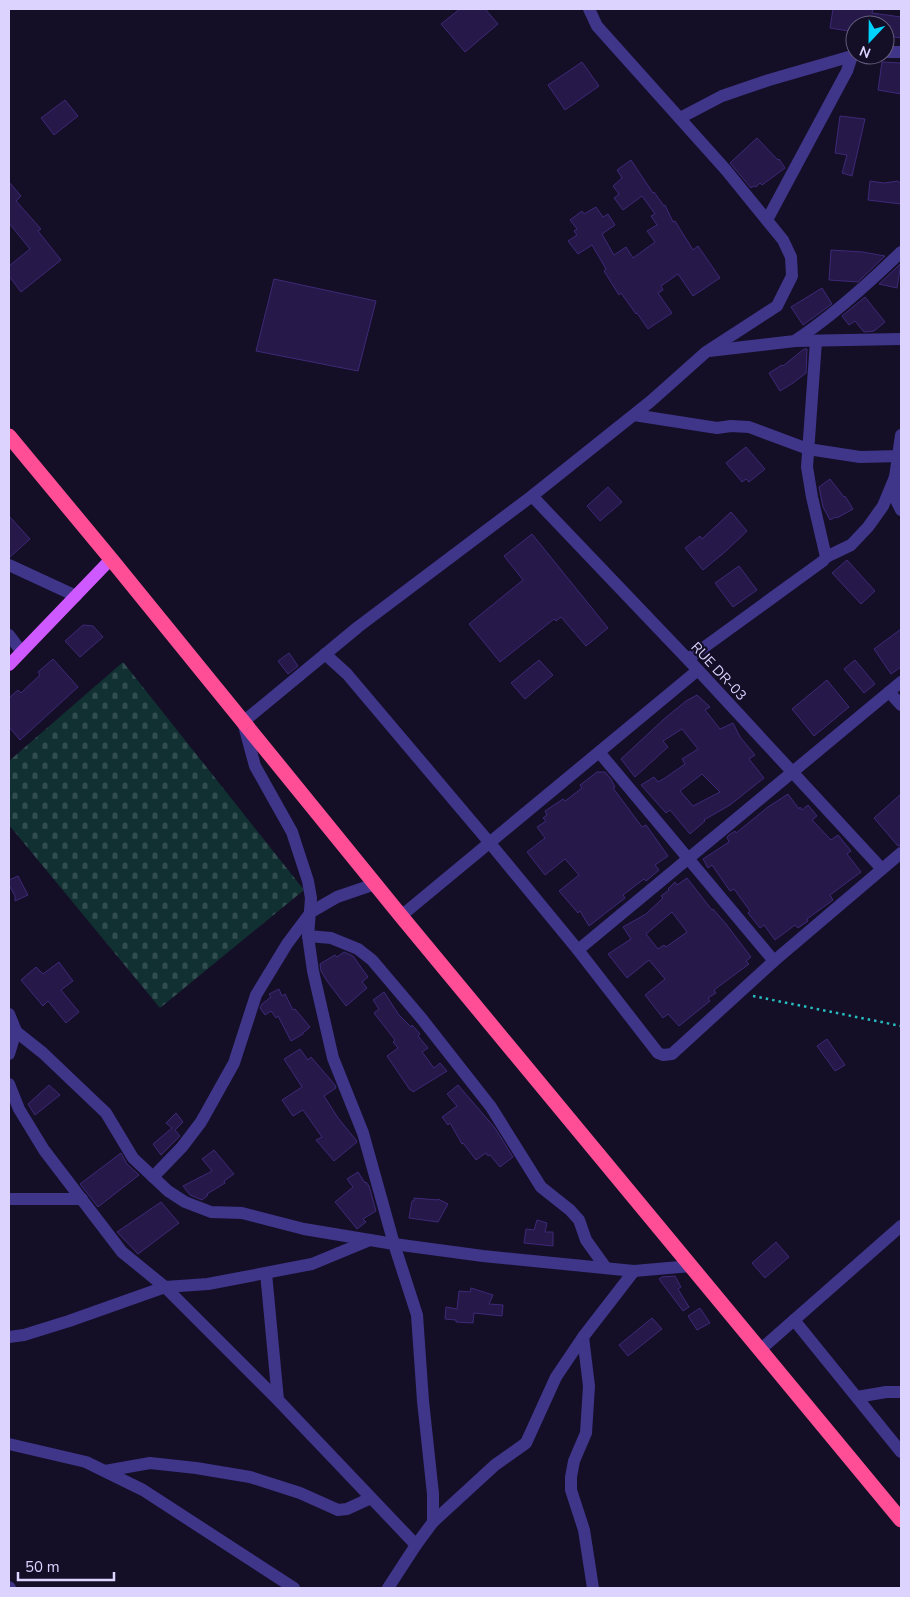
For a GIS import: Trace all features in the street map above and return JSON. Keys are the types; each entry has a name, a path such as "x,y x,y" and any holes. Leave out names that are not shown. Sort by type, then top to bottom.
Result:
{"highway":[{"path":"9,436 401,916 901,1520"}],"main road":[{"path":"9,665 111,559"}],"street":[{"path":"433,1522 433,1494 416,1315 363,1133 333,1058 313,971 308,936 311,898 308,881 292,832 255,766 243,722 358,627 532,496 634,415 706,352 777,306 792,276 791,258 783,240 726,170 597,26 589,9"},
{"path":"680,118 722,96 845,58"},
{"path":"767,220 850,65"},
{"path":"795,341 820,325 874,279 901,252"},
{"path":"706,352 795,341 901,338"},
{"path":"816,341 807,467 826,557"},
{"path":"634,415 718,428 732,426 749,428 808,449 860,457 899,456"},
{"path":"901,435 894,496 901,510"},
{"path":"688,659 826,557 851,545 884,506 895,477"},
{"name":"RUE DR-03","path":"532,496 688,659 882,869"},
{"path":"9,565 76,596"},
{"path":"9,635 21,651"},
{"path":"325,654 347,674 489,842 578,950 658,1053 663,1055 672,1054 774,961 901,853"},
{"path":"401,916 698,670"},
{"path":"578,950 901,682"},
{"path":"889,692 901,705"},
{"path":"599,752 774,961"},
{"path":"152,1177 182,1147 201,1122 234,1063 256,995 311,912 337,897 375,884"},
{"path":"308,936 331,938 358,949 372,960 491,1107 541,1187 570,1210 579,1220 586,1240 606,1268"},
{"path":"9,1014 12,1028 9,1054"},
{"path":"12,1028 43,1053 106,1113 133,1158 152,1177 185,1202 211,1212 242,1214 304,1229 483,1256 634,1272 691,1266"},
{"path":"9,1084 19,1109 44,1150 122,1252 165,1286 278,1400 416,1544"},
{"path":"9,1199 82,1199"},
{"path":"760,1350 901,1226"},
{"path":"9,1337 24,1335 69,1321 165,1286 208,1284 312,1264 370,1240"},
{"path":"266,1272 278,1400"},
{"path":"388,1588 416,1544 433,1522 495,1465 526,1443 556,1377 583,1337 634,1272"},
{"path":"794,1320 901,1452"},
{"path":"583,1337 589,1386 586,1433 570,1476 571,1490 584,1530 593,1588"},
{"path":"857,1397 886,1392 901,1392"},
{"path":"9,1444 86,1462 144,1490 294,1588"},
{"path":"105,1471 150,1463 250,1477 300,1493 338,1510 348,1509 371,1498"}],"path":[{"path":"739,994 901,1026"}],"green space":[{"path":"123,662 304,890 160,1008 9,825 9,761"}],"building":[{"path":"460,9 485,9 498,24 465,52 441,24"},
{"path":"833,9 873,9 872,13 886,15 845,15 845,30 830,28"},
{"path":"895,16 901,17 901,38 895,37"},
{"path":"582,62 599,86 565,110 548,85"},
{"path":"901,63 901,94 878,90 882,65"},
{"path":"65,100 78,116 54,135 41,118"},
{"path":"840,116 865,119 852,176 842,173 847,155 835,153"},
{"path":"757,138 779,159 785,168 762,185 760,183 756,187 751,188 730,163"},
{"path":"631,160 653,193 665,205 673,222 675,221 693,250 698,246 720,278 693,296 678,274 661,286 663,290 658,293 672,313 648,329 621,293 619,295 604,271 606,269 592,245 578,254 568,241 577,235 574,231 577,229 570,220 582,211 584,214 596,207 603,217 608,214 615,225 602,234 614,255 626,247 633,258 655,242 647,231 657,225 651,216 655,214 642,196 623,210 614,198 619,194 613,186 622,178 617,170"},
{"path":"870,181 884,183 898,181 901,184 901,204 868,200"},
{"path":"9,182 21,196 16,201 41,229 38,231 61,260 21,292 9,276 9,266 30,249 9,223"},
{"path":"831,250 863,252 885,256 858,282 829,280"},
{"path":"901,263 897,288 879,284 894,270"},
{"path":"274,279 376,301 358,371 256,351"},
{"path":"822,288 832,304 803,325 791,307"},
{"path":"865,297 885,322 874,331 864,332 855,321 849,325 842,316"},
{"path":"804,349 807,349 806,373 780,391 769,373 783,366"},
{"path":"746,447 765,469 749,482 746,479 742,482 726,463"},
{"path":"830,479 845,496 853,509 830,520 823,507 819,487"},
{"path":"608,487 622,502 600,521 587,506"},
{"path":"731,512 747,531 703,570 685,548 700,536 702,539"},
{"path":"9,516 30,539 10,557 9,557"},
{"path":"532,534 608,628 586,646 561,617 556,621 554,619 500,662 469,624 523,580 504,556"},
{"path":"847,560 875,591 861,604 832,573"},
{"path":"739,566 757,590 733,607 715,583"},
{"path":"83,625 93,626 103,637 80,657 65,641"},
{"path":"901,629 901,667 891,674 874,649"},
{"path":"289,653 298,666 288,674 278,661"},
{"path":"53,659 78,687 20,740 9,727 9,698 18,690 21,693 40,675 38,672"},
{"path":"539,660 553,675 525,699 511,683"},
{"path":"855,660 875,684 864,693 844,669"},
{"path":"827,680 849,707 814,736 792,709"},
{"path":"697,695 710,707 705,710 720,729 733,723 740,737 755,755 749,759 764,778 730,805 704,820 690,834 670,810 666,813 641,785 654,777 658,782 665,778 685,764 682,759 698,749 682,729 663,741 668,747 635,777 621,759 686,701","holes":["702,774 720,792 693,806 680,791"]},
{"path":"597,772 605,772 611,779 615,787 613,788 642,827 646,825 668,856 655,865 659,870 646,881 644,879 623,895 625,898 589,926 580,911 578,913 559,891 579,875 565,859 545,875 527,852 545,838 537,827 546,821 543,818 547,815 545,811 563,799 565,801 582,788 580,785"},
{"path":"788,794 799,809 800,807 802,810 808,805 817,816 812,820 831,840 838,835 851,851 847,854 861,872 830,895 833,900 807,919 808,921 798,928 795,925 775,940 764,925 760,928 748,913 750,911 734,889 730,891 712,865 708,868 703,859 729,842 727,837 729,835 735,831 736,833 768,807"},
{"path":"901,794 901,845 898,846 874,818"},
{"path":"18,876 28,895 15,901 9,880"},
{"path":"687,878 751,957 746,961 749,964 714,990 716,993 708,998 710,1001 679,1026 668,1014 663,1018 645,995 665,979 649,960 627,978 608,954 631,939 623,927 646,914 663,898 661,896 675,882 677,885","holes":["672,912 687,932 666,947 664,945 658,949 646,934"]},
{"path":"344,952 353,956 368,977 362,982 367,988 346,1006 327,981 321,971 320,964"},
{"path":"59,962 73,981 61,990 79,1012 66,1023 48,1001 43,1006 21,980 36,967 43,974"},
{"path":"279,989 282,996 285,994 293,1010 295,1009 310,1027 291,1041 278,1016 276,1018 271,1011 265,1015 260,1008 271,997 269,994"},
{"path":"384,992 399,1015 420,1034 418,1036 428,1048 422,1052 434,1068 440,1063 447,1071 413,1092 387,1056 398,1048 393,1042 395,1040 374,1013 379,1009 373,1000"},
{"path":"827,1039 845,1065 835,1071 817,1046"},
{"path":"300,1049 308,1060 311,1057 335,1085 336,1088 324,1096 357,1142 334,1161 316,1140 322,1137 303,1110 293,1116 282,1100 302,1087 284,1059"},
{"path":"49,1085 60,1095 35,1115 28,1104"},
{"path":"458,1085 495,1128 513,1157 500,1167 486,1153 476,1160 462,1144 450,1123 448,1125 442,1117 457,1106 447,1094"},
{"path":"176,1113 183,1122 175,1130 180,1136 161,1155 153,1144 172,1128 166,1123"},
{"path":"214,1150 234,1174 224,1181 225,1183 207,1194 202,1200 190,1195 183,1186 212,1171 202,1159"},
{"path":"121,1153 127,1164 139,1175 98,1207 80,1184"},
{"path":"358,1172 369,1186 376,1211 363,1219 366,1222 357,1229 335,1202 353,1187 347,1179"},
{"path":"414,1198 438,1199 448,1204 438,1222 409,1218"},
{"path":"161,1202 179,1223 138,1254 117,1232"},
{"path":"537,1220 547,1223 545,1232 553,1232 553,1246 524,1243 526,1229 534,1230"},
{"path":"776,1242 789,1257 765,1278 752,1263"},
{"path":"675,1276 681,1287 678,1289 689,1307 683,1311 659,1279"},
{"path":"471,1288 493,1295 489,1304 503,1305 502,1316 474,1313 473,1323 445,1319 446,1307 457,1309 459,1291 470,1292"},
{"path":"700,1308 710,1323 697,1330 688,1316"},
{"path":"652,1318 662,1329 628,1356 619,1345"}]}
